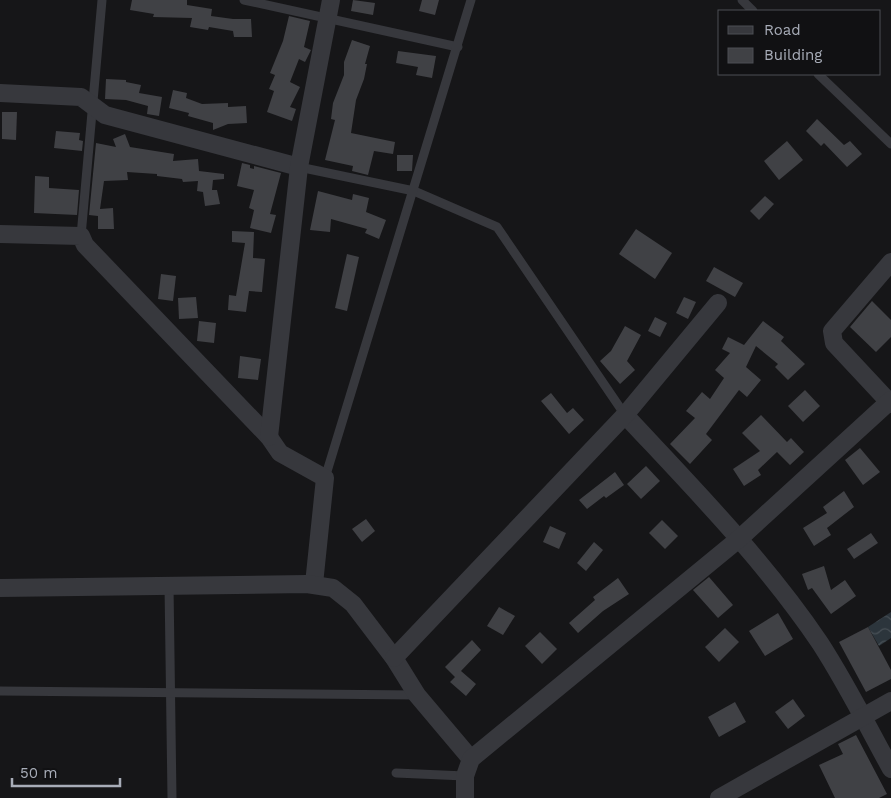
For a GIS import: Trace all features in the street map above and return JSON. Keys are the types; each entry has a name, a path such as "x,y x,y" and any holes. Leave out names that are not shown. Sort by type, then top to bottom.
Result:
{"street":[{"path":"268,437 299,167 331,0"},
{"path":"0,93 81,97 105,115 299,167"},
{"path":"0,234 81,236 85,245 268,437 280,452 325,478 314,584"},
{"path":"465,798 465,776 471,759 740,538 890,402 834,343 831,337 832,331 891,262"},
{"path":"394,658 625,415 718,303"},
{"path":"625,415 740,538 821,645 891,768"},
{"path":"0,588 314,584 333,588 353,604 394,658 418,695 471,759"},
{"path":"719,798 891,701"}],"lane":[{"path":"81,236 102,0"},
{"path":"244,0 458,47"},
{"path":"325,478 472,0"},
{"path":"742,0 752,10"},
{"path":"819,75 891,144"},
{"path":"299,167 414,191 497,227 625,415"},
{"path":"169,586 172,798"},
{"path":"0,691 418,695"},
{"path":"396,773 465,776"}],"water":[{"path":"891,612 891,638 879,646 868,627"}],"building":[{"path":"132,0 187,0 187,5 212,9 211,16 251,19 252,37 234,37 233,31 209,27 208,30 190,27 192,18 153,17 154,14 130,10"},
{"path":"353,0 375,3 373,15 351,11"},
{"path":"422,0 439,0 435,15 419,11"},
{"path":"289,16 310,21 304,47 311,50 305,62 299,59 290,82 300,87 290,107 296,109 292,121 267,112 274,91 269,89 275,75 270,73 283,41"},
{"path":"352,40 370,46 365,64 367,64 364,79 356,100 351,133 395,142 393,154 374,151 368,175 352,171 353,166 325,160 335,120 331,119 333,103 344,75 344,62"},
{"path":"398,51 436,56 432,78 416,75 418,67 396,63"},
{"path":"106,79 126,80 126,82 141,85 139,93 162,97 159,116 147,114 148,106 126,100 105,99"},
{"path":"173,90 187,93 186,98 202,104 228,103 228,107 246,106 247,123 228,124 213,130 213,123 188,116 189,113 169,108"},
{"path":"2,112 17,112 16,140 2,139"},
{"path":"817,119 844,145 850,141 862,154 847,167 824,143 821,146 806,131"},
{"path":"56,131 80,133 79,140 83,141 82,151 54,148"},
{"path":"125,134 130,147 174,154 173,161 198,159 199,171 224,174 224,179 213,180 212,190 217,190 220,204 205,206 203,192 197,191 198,181 183,182 182,179 157,176 157,174 127,172 128,180 104,181 100,209 113,208 114,229 98,229 98,216 89,215 96,143 116,147 113,139"},
{"path":"787,141 803,160 779,180 764,161"},
{"path":"397,155 413,155 412,171 397,171"},
{"path":"242,163 250,165 250,168 254,169 254,166 281,173 270,214 276,215 271,233 250,228 254,210 249,208 254,190 237,186"},
{"path":"35,176 49,177 49,188 79,190 77,215 34,213"},
{"path":"318,191 352,200 353,194 369,198 366,212 386,220 379,239 365,233 367,229 331,219 330,232 310,230"},
{"path":"765,196 774,204 759,220 750,211"},
{"path":"636,229 672,253 655,279 619,254"},
{"path":"232,231 254,232 253,258 265,259 262,292 249,291 246,312 228,310 229,295 236,296 245,243 232,242"},
{"path":"347,254 359,257 347,311 335,308"},
{"path":"714,267 743,283 735,297 706,281"},
{"path":"161,274 176,276 173,301 158,299"},
{"path":"196,297 198,318 179,319 178,298"},
{"path":"684,297 696,302 688,319 676,313"},
{"path":"872,301 891,320 891,337 876,352 850,327"},
{"path":"655,317 667,323 660,337 648,331"},
{"path":"199,321 216,323 214,343 197,341"},
{"path":"763,321 784,337 781,341 805,364 788,380 775,367 778,364 756,346 746,367 761,380 747,397 739,390 706,434 712,440 690,464 670,444 695,418 686,411 702,392 710,399 724,378 715,370 730,353 722,349 728,337 744,345"},
{"path":"625,326 641,335 627,361 635,370 620,384 600,361 611,351"},
{"path":"240,356 261,359 258,380 238,378"},
{"path":"805,390 820,406 803,422 788,406"},
{"path":"551,393 567,413 573,408 584,420 569,434 541,401"},
{"path":"761,415 787,442 791,438 804,452 790,465 777,452 758,470 761,475 744,486 733,469 760,451 742,433"},
{"path":"860,448 880,472 863,485 845,460"},
{"path":"646,466 660,481 641,499 627,484"},
{"path":"615,472 624,485 606,498 604,496 587,509 579,500"},
{"path":"844,491 854,507 827,528 831,535 814,546 803,528 827,513 823,507"},
{"path":"366,519 375,531 362,542 352,529"},
{"path":"662,520 678,536 665,549 649,533"},
{"path":"550,526 566,533 559,549 543,542"},
{"path":"871,533 878,543 854,559 847,549"},
{"path":"594,542 603,550 586,571 577,563"},
{"path":"824,566 831,590 845,580 856,596 831,614 812,588 808,590 802,574"},
{"path":"709,577 733,605 718,618 693,590"},
{"path":"618,578 629,594 603,611 578,633 569,623 595,600 593,597"},
{"path":"499,607 515,616 503,635 487,626"},
{"path":"778,613 793,639 765,656 749,631"},
{"path":"868,627 891,670 891,679 866,692 839,642"},
{"path":"725,628 739,642 719,662 705,647"},
{"path":"540,632 557,649 542,664 525,646"},
{"path":"472,640 481,650 461,671 476,684 466,696 450,682 455,677 445,667"},
{"path":"793,699 805,716 788,729 775,712"},
{"path":"735,702 746,722 719,737 708,717"},
{"path":"856,735 887,794 879,798 835,798 819,765 843,754 838,744"}]}
